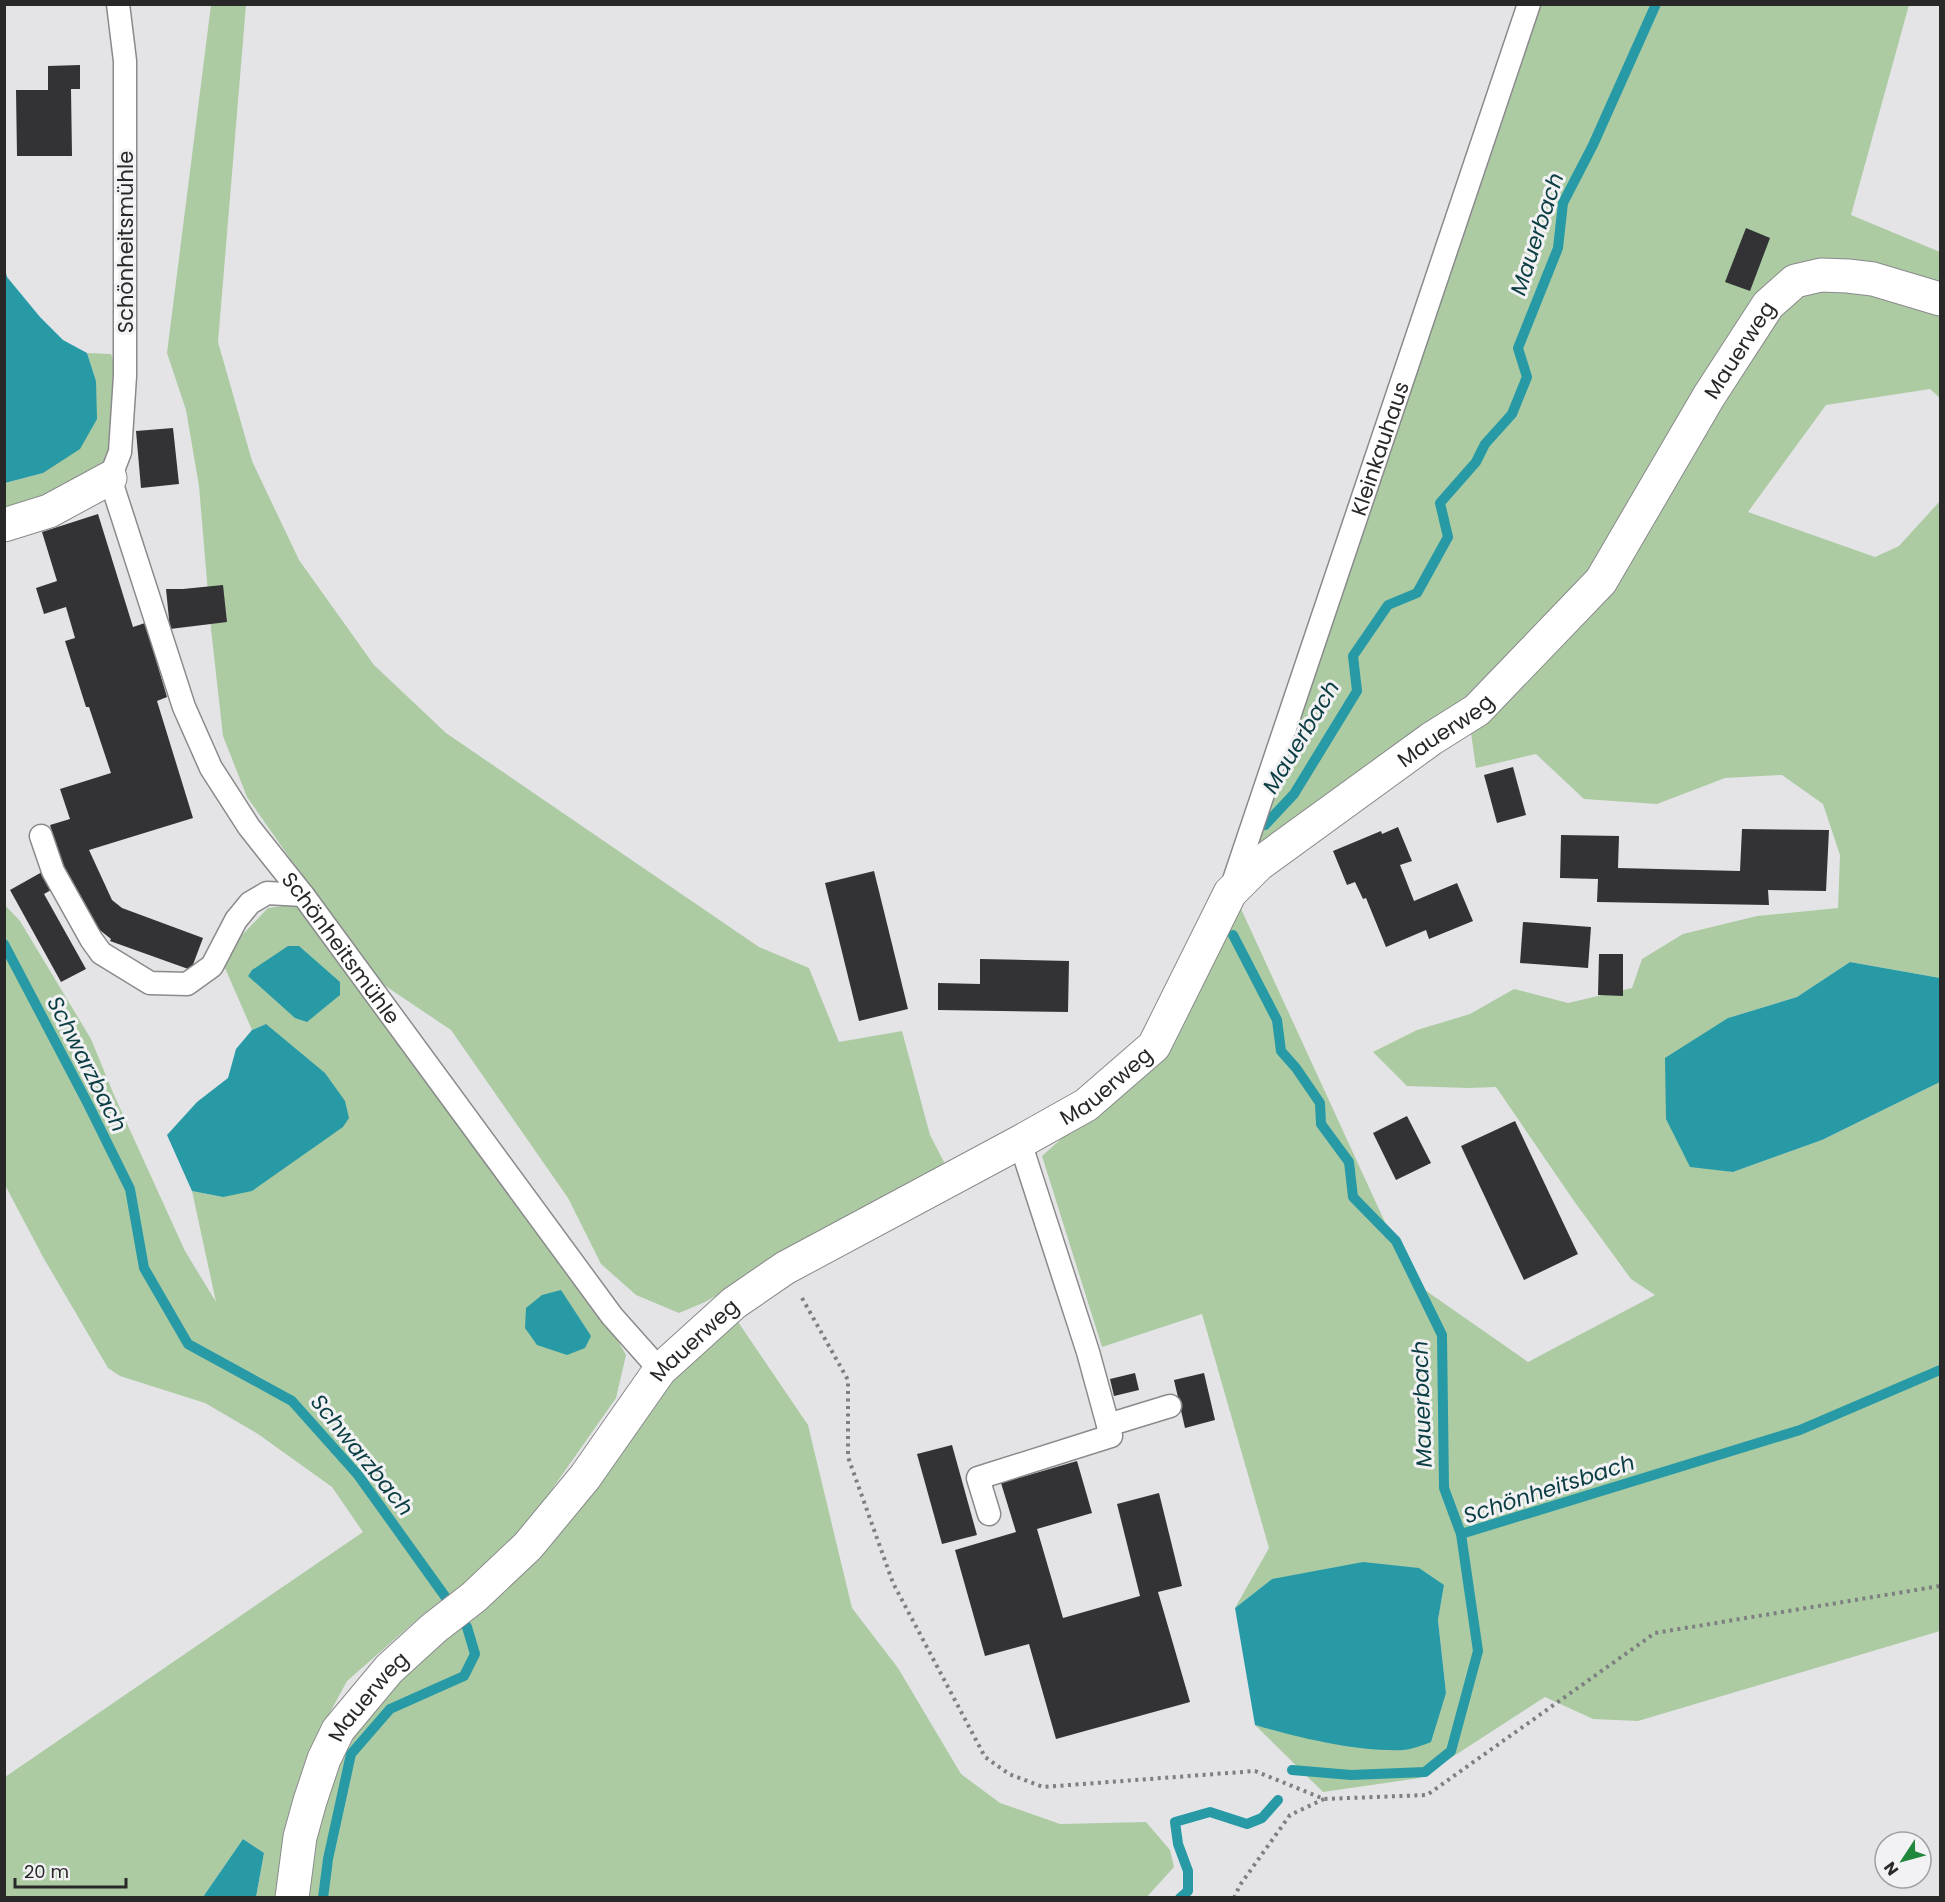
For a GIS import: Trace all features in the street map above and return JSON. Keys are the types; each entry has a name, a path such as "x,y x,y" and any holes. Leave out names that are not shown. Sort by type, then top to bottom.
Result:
{"street":[{"name":"Mauerweg","path":"292,1898 304,1819 324,1759 338,1730 389,1669 434,1628 474,1597 528,1546 585,1477 660,1371 734,1303 785,1268 1086,1105 1154,1046 1230,893 1259,864 1431,739 1477,710 1601,581 1715,387 1768,305 1795,281 1821,275 1873,279 1941,299"},
{"path":"4,525 49,511 110,478"}],"lane":[{"name":"Schönheitsmühle","path":"118,4 125,61 125,375 120,452 110,478 184,707 211,768 249,827 303,895 612,1316 660,1371"},
{"name":"Kleinkauhaus","path":"1230,893 1529,4"},
{"path":"41,836 53,871 101,953 150,983 187,984 212,966 236,920 250,903 267,893 303,895"},
{"path":"989,1514 978,1478 1111,1436 1088,1352 1020,1142"},
{"path":"1108,1425 1170,1406"}],"path":[{"path":"785,1268 848,1380 848,1457 893,1583 985,1757 1009,1774 1043,1787 1255,1771 1324,1799"},
{"path":"1234,1898 1240,1885 1290,1815 1324,1799 1427,1795 1655,1634 1941,1586"}],"green space":[{"path":"211,5 246,5 218,342 252,461 299,560 374,665 446,733 759,947 809,968 839,1042 902,1031 930,1135 945,1164 705,1302 679,1313 636,1295 601,1264 568,1198 451,1030 384,985 303,877 247,797 223,736 199,486 186,410 167,353"},
{"path":"1529,5 1909,5 1851,215 1940,252 1940,398 1930,389 1826,405 1748,512 1875,557 1899,546 1940,501 1940,978 1850,962 1797,997 1728,1018 1690,1166 1733,1172 1822,1140 1940,1082 1940,1631 1638,1721 1593,1719 1545,1697 1420,1778 1323,1792 1255,1725 1330,1742 1406,1750 1446,1693 1438,1620 1444,1585 1272,1579 1235,1608 1269,1548 1202,1314 1102,1347 1042,1156 1089,1114 1236,898 1412,1281 1528,1362 1655,1295 1631,1279 1496,1087 1407,1086 1373,1052 1417,1030 1470,1014 1514,989 1568,1003 1632,988 1642,959 1683,934 1757,916 1838,908 1840,855 1823,804 1782,775 1725,778 1657,804 1584,799 1536,754 1476,768 1469,719 1263,848 1254,833"},
{"path":"87,353 111,354 119,377 113,449 90,479 5,520 5,483 43,473 96,381"},
{"path":"303,903 606,1320 626,1355 616,1398 522,1532 462,1586 420,1617 347,1681 321,1729 279,1897 256,1897 264,1853 243,1839 203,1897 5,1897 5,1777 363,1532 332,1487 258,1434 205,1403 120,1376 108,1368 43,1257 5,1185 4,904 20,921 91,1039 185,1251 216,1302 192,1191 223,1197 266,1024 252,1030 225,968 242,935 268,908"},
{"path":"732,1313 808,1425 852,1608 898,1668 961,1774 1000,1803 1060,1824 1146,1822 1170,1850 1174,1867 1146,1898 302,1898 325,1785 352,1736 663,1381"}],"water":[{"path":"5,269 7,277 40,317 63,340 87,353 96,381 97,419 80,449 43,473 5,483"},
{"path":"288,946 299,946 340,982 340,995 307,1022 295,1018 248,976 252,970"},
{"path":"1850,962 1940,978 1940,1082 1822,1140 1733,1172 1690,1167 1666,1119 1665,1058 1728,1018 1797,997"},
{"path":"266,1024 325,1073 345,1101 349,1118 343,1127 252,1191 223,1197 192,1191 167,1135 197,1102 228,1078 236,1049 252,1030"},
{"path":"561,1290 591,1336 585,1348 567,1355 537,1345 525,1328 526,1308 542,1295"},
{"path":"1363,1562 1419,1568 1444,1585 1438,1620 1446,1693 1431,1742 1404,1750 1368,1749 1310,1739 1255,1725 1235,1608 1272,1579"},
{"path":"243,1839 264,1853 256,1897 203,1897"}],"building":[{"path":"80,65 80,89 71,89 72,156 17,156 16,90 48,90 48,66"},
{"path":"1746,228 1770,238 1750,291 1725,282"},
{"path":"173,428 179,484 141,488 136,431"},
{"path":"98,514 133,627 145,623 167,697 157,701 193,818 89,850 112,900 122,908 203,938 191,970 110,941 111,939 91,923 59,860 61,859 50,825 70,819 60,789 111,773 89,707 86,707 65,641 75,638 66,607 44,614 36,588 57,581 42,532"},
{"path":"223,585 227,622 170,629 166,589"},
{"path":"1513,767 1526,815 1497,823 1484,775"},
{"path":"1398,827 1412,861 1400,865 1414,901 1457,883 1473,921 1429,939 1426,930 1386,947 1366,898 1363,899 1355,882 1347,885 1333,851 1381,831 1382,834"},
{"path":"1742,829 1829,830 1826,891 1768,890 1769,905 1597,902 1598,879 1560,878 1561,835 1619,836 1618,868 1740,871"},
{"path":"874,871 908,1009 859,1021 825,883"},
{"path":"42,872 51,890 44,894 86,969 61,982 10,890"},
{"path":"1523,922 1591,927 1588,968 1520,963"},
{"path":"1599,954 1623,954 1623,996 1598,995"},
{"path":"980,959 1069,961 1068,1012 938,1010 938,983 980,984"},
{"path":"1407,1116 1431,1163 1396,1180 1373,1133"},
{"path":"1515,1121 1578,1254 1524,1280 1461,1146"},
{"path":"1135,1373 1139,1390 1114,1396 1110,1379"},
{"path":"1204,1373 1215,1420 1185,1428 1174,1380"},
{"path":"952,1445 977,1535 942,1544 917,1454"},
{"path":"1077,1461 1092,1513 1037,1529 1063,1618 1140,1596 1117,1504 1159,1493 1182,1586 1158,1592 1190,1702 1056,1739 1029,1644 985,1656 955,1550 1016,1532 1001,1483"}],"waterway":[{"name":"Mauerbach","path":"1265,825 1294,794 1357,691 1353,656 1388,605 1417,593 1448,537 1440,503 1476,462 1485,444 1512,414 1527,377 1518,348 1558,248 1563,203 1593,145 1656,4"},
{"name":"Mauerbach","path":"1233,935 1277,1020 1281,1051 1296,1068 1320,1103 1321,1124 1349,1162 1353,1197 1396,1241 1442,1335 1444,1488 1461,1534"},
{"name":"Schwarzbach","path":"4,944 130,1189 144,1268 188,1344 292,1401 358,1475 467,1627 475,1654 464,1676 390,1709 351,1754 328,1859 323,1898"},
{"name":"Schönheitsbach","path":"1292,1770 1351,1775 1425,1772 1451,1751 1478,1651 1461,1534 1800,1430 1940,1370"},
{"name":"Schönheitsbach","path":"1180,1898 1188,1891 1188,1871 1178,1844 1175,1822 1210,1812 1247,1824 1262,1818 1278,1800"}]}
